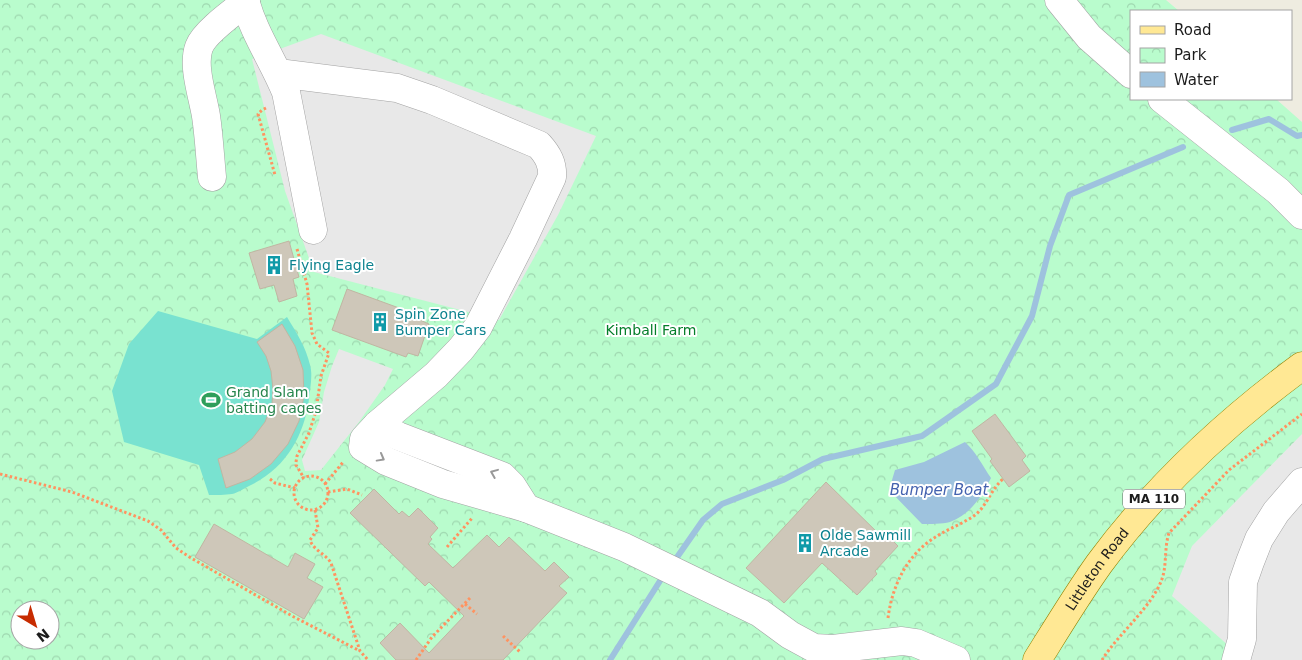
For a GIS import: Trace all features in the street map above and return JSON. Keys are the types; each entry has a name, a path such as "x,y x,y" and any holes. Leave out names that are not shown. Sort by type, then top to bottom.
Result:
{"main road":[{"name":"Littleton Road","path":"1037,660 1099,564 1155,497 1232,422 1264,394 1302,366"}],"lane":[{"path":"1059,0 1089,36 1130,73"},
{"path":"212,177 206,116 198,70 199,47 219,23 246,1 257,31 278,73 288,101 300,171 305,239"},
{"path":"278,73 397,88 432,100 539,145 546,153 552,168 552,177 478,327 461,349 436,375 364,439 363,446 367,450 386,461 442,484 526,508 624,547 760,613 790,635 814,648 833,649 902,641 916,643 956,660"},
{"path":"1163,100 1278,191 1302,215"},
{"path":"378,425 398,436 502,476 512,486 526,508"},
{"path":"1236,660 1242,638 1243,582 1250,562 1259,539 1276,512 1302,482"}],"path":[{"path":"275,176 258,114 262,110 288,101"},
{"path":"304,478 296,465 297,456 303,447 314,418 321,376 329,353 317,344 312,333 305,239"},
{"path":"1102,660 1156,593 1163,577 1169,533 1229,470 1302,414"},
{"path":"0,474 72,492 148,521 161,530 176,548 191,558 294,617 360,651 368,660"},
{"path":"312,476 320,478 328,492 327,500 315,510 306,510 299,506 295,499 295,488 297,483 304,478 312,476"},
{"path":"270,479 295,488"},
{"path":"885,642 890,600 899,576 924,545 943,532 974,516 981,509 993,488 1003,479"},
{"path":"328,492 347,489 362,495"},
{"path":"447,547 478,510 491,499"},
{"path":"315,510 318,528 310,540 311,544 332,563 360,651"},
{"path":"416,660 432,637 471,597"},
{"path":"465,604 476,614"},
{"path":"503,636 520,652"}],"green space":[{"name":"Kimball Farm","path":"0,0 1166,0 1178,10 1130,10 1130,100 1277,100 1302,122 1302,660 0,660"}],"shaded area":[{"path":"321,34 596,136 558,215 499,320 314,272 285,191 252,59"},
{"name":"Grand Slam batting cages","path":"158,311 257,339 287,317 303,346 311,369 311,382 303,426 291,450 273,471 236,493 209,495 199,465 124,442 112,391 129,344"},
{"path":"339,349 393,369 385,385 359,422 321,470 305,471 302,460 319,422 324,392"},
{"path":"1302,434 1302,660 1245,660 1172,596 1192,546"}],"water":[{"name":"Bumper Boat","path":"965,442 976,454 991,478 988,485 975,504 957,519 947,523 922,524 889,490 895,470 924,462"}],"building":[{"name":"Flying Eagle","path":"289,241 299,277 293,279 297,296 279,302 274,285 260,289 249,253"},
{"name":"Spin Zone Bumper Cars","path":"347,289 421,316 420,320 429,324 418,356 408,353 406,357 332,330"},
{"path":"282,324 295,346 303,370 304,396 299,421 288,444 271,464 250,479 226,488 218,459 235,452 252,439 265,422 272,404 271,371 266,356 257,342"},
{"path":"995,414 1026,456 1022,460 1030,471 1009,487 990,461 992,459 972,431"},
{"name":"Olde Sawmill Arcade","path":"826,482 881,536 884,532 898,546 875,571 877,574 857,595 822,563 784,603 746,568"},
{"path":"374,489 399,514 402,511 409,517 418,508 438,528 430,537 432,539 428,544 453,568 487,535 499,547 509,537 545,571 554,562 569,577 559,586 567,593 503,660 396,660 380,643 400,623 429,653 464,616 429,582 425,586 350,513"},
{"path":"214,524 288,567 295,553 315,564 307,578 323,587 304,619 195,557"}],"waterway":[{"path":"1232,130 1269,119 1297,136 1302,135"},
{"path":"673,563 703,520 722,504 783,480 823,459 922,436 996,384 1032,316 1050,246 1069,195 1183,147"},
{"path":"610,660 665,573"}],"place":[{"name":"Flying Eagle","path":"274,265"},
{"name":"Spin Zone Bumper Cars","path":"380,322"},
{"name":"Grand Slam batting cages","path":"211,400"},
{"name":"Olde Sawmill Arcade","path":"805,543"}]}
